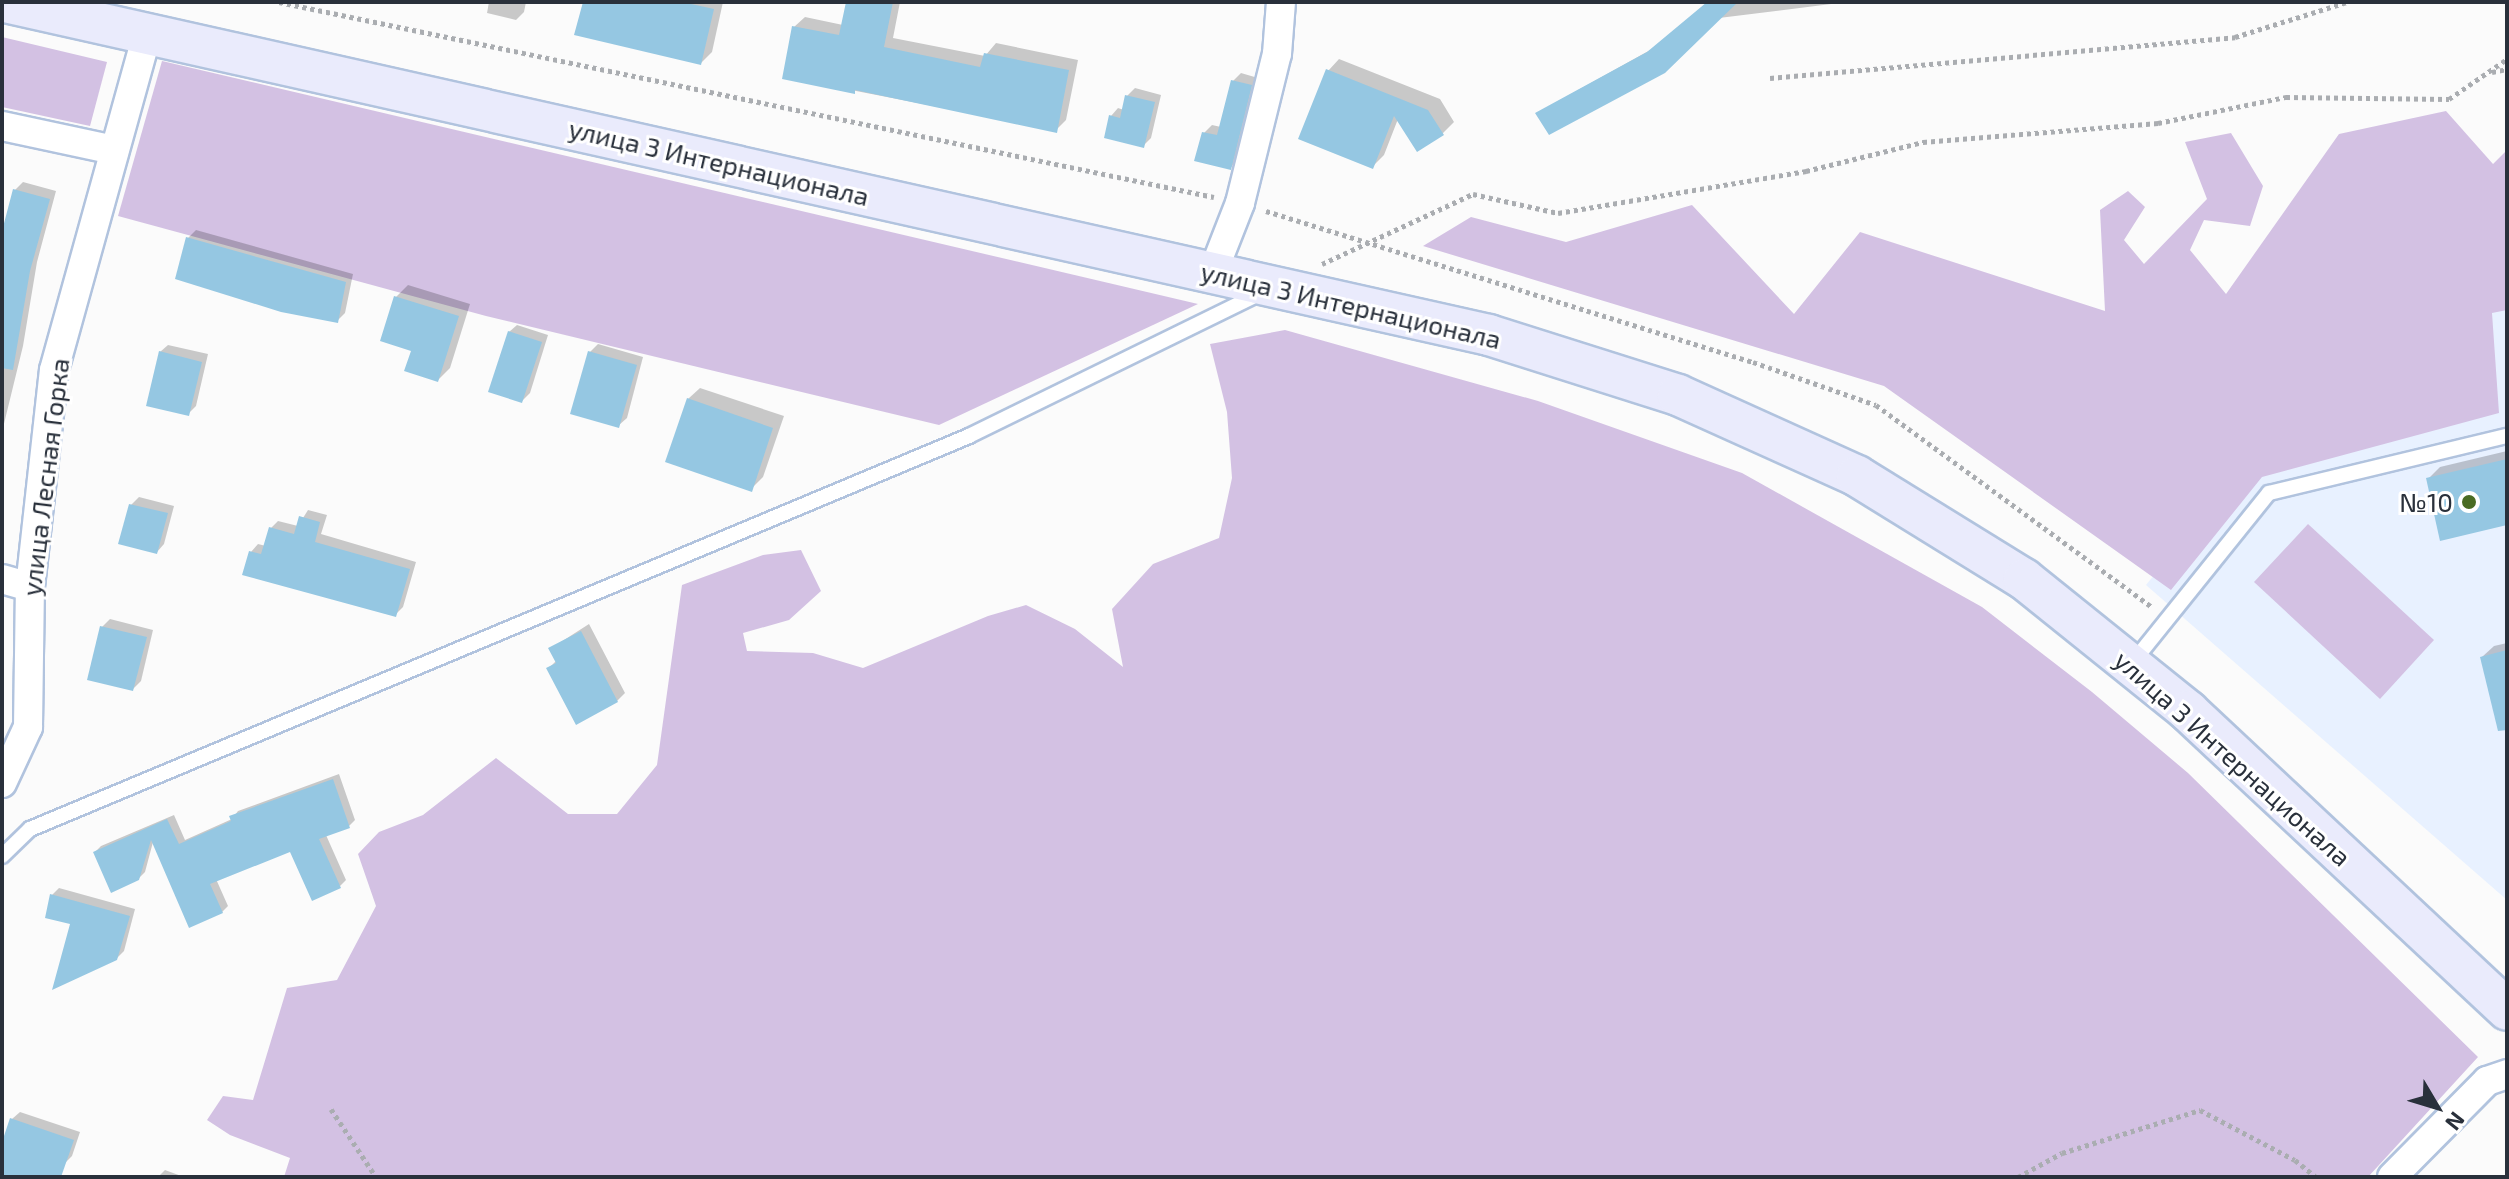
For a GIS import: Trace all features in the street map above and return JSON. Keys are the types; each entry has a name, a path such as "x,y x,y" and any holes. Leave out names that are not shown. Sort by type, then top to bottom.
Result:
{"main road":[{"name":"улица 3 Интернационала","path":"5,2 1489,335 1678,395 1857,476 2024,579 2188,711 2507,1009"}],"street":[{"path":"1213,272 1240,203 1277,54 1281,2"},
{"name":"улица Лесная Горка","path":"2,783 28,727 30,587 54,370 147,34"},
{"path":"2,126 114,150"},
{"path":"2,579 30,587"},
{"path":"2392,1177 2487,1081 2507,1074"}],"lane":[{"path":"2,856 30,829 969,436 1274,286"},
{"path":"2131,665 2269,493 2507,436"}],"path":[{"path":"1770,78 2235,37 2347,2"},
{"path":"1274,286 1473,194 1558,213 1806,171 1923,142 2158,123 2286,97 2449,99 2507,59"},
{"path":"2487,73 2507,69"},
{"path":"331,1109 376,1177"},
{"path":"2018,1177 2062,1153 2200,1110 2295,1160 2316,1177"}],"shaded area":[{"path":"2,37 107,62 90,126 2,107"},
{"path":"162,61 1198,304 939,425 486,316 118,216"},
{"path":"2446,111 2493,164 2507,150 2507,310 2492,313 2499,413 2262,477 2171,590 1884,386 1423,246 1471,217 1566,242 1692,205 1794,314 1860,232 2105,311 2100,210 2128,191 2145,207 2124,240 2144,264 2207,199 2185,142 2231,133 2263,186 2250,226 2204,220 2190,250 2226,294 2339,134"},
{"path":"2507,276 2507,900 2146,585 2258,448 2472,281"},
{"path":"1285,330 1538,401 1742,473 1982,607 2092,692 2188,773 2478,1057 2368,1177 284,1177 290,1158 230,1135 207,1120 223,1096 253,1100 287,988 337,980 376,906 358,854 379,832 423,815 496,758 568,814 617,814 657,765 682,585 763,555 801,550 821,591 789,620 743,633 747,651 813,653 863,668 988,616 1026,605 1075,629 1123,667 1112,609 1153,564 1219,538 1232,478 1227,412 1210,344"},
{"path":"2308,524 2434,640 2380,699 2254,582"}],"building":[{"path":"583,2 682,2 714,9 701,65 574,35"},
{"path":"846,2 893,2 884,47 980,67 984,53 1069,70 1057,133 855,90 855,94 782,79 792,26 839,35"},
{"path":"1707,2 1738,2 1665,73 1549,135 1535,113 1647,52"},
{"path":"1326,69 1428,110 1444,135 1417,152 1394,116 1373,169 1298,139"},
{"path":"1231,80 1252,85 1231,170 1194,161 1202,132 1217,135"},
{"path":"1125,95 1155,102 1144,148 1104,138 1109,115 1120,118"},
{"path":"13,189 50,199 30,271 13,370 2,368 2,231"},
{"path":"186,237 346,282 338,323 281,312 175,279"},
{"path":"394,296 459,316 438,382 404,371 411,351 380,341"},
{"path":"508,331 542,342 522,403 488,392"},
{"path":"159,351 202,362 189,416 146,406"},
{"path":"588,351 637,365 619,428 570,414"},
{"path":"687,398 773,428 752,492 665,462"},
{"name":"№10","path":"2507,459 2507,525 2440,541 2426,478"},
{"path":"129,504 168,513 157,554 118,544"},
{"path":"299,516 320,522 315,542 410,569 396,617 242,575 249,551 261,554 269,527 294,534"},
{"path":"100,626 147,637 133,691 87,680"},
{"path":"581,631 618,702 576,725 546,668 556,663 548,648"},
{"path":"2507,650 2507,730 2498,731 2480,657"},
{"path":"333,779 350,828 319,839 341,888 312,901 290,852 210,884 223,913 189,928 151,840 139,880 111,893 93,852 167,819 179,844 231,821 229,816"},
{"path":"50,894 130,916 117,960 52,990 70,924 45,918"},
{"path":"10,1118 74,1140 61,1177 2,1177 2,1142"}],"place":[{"name":"№10","path":"2469,502"}]}
